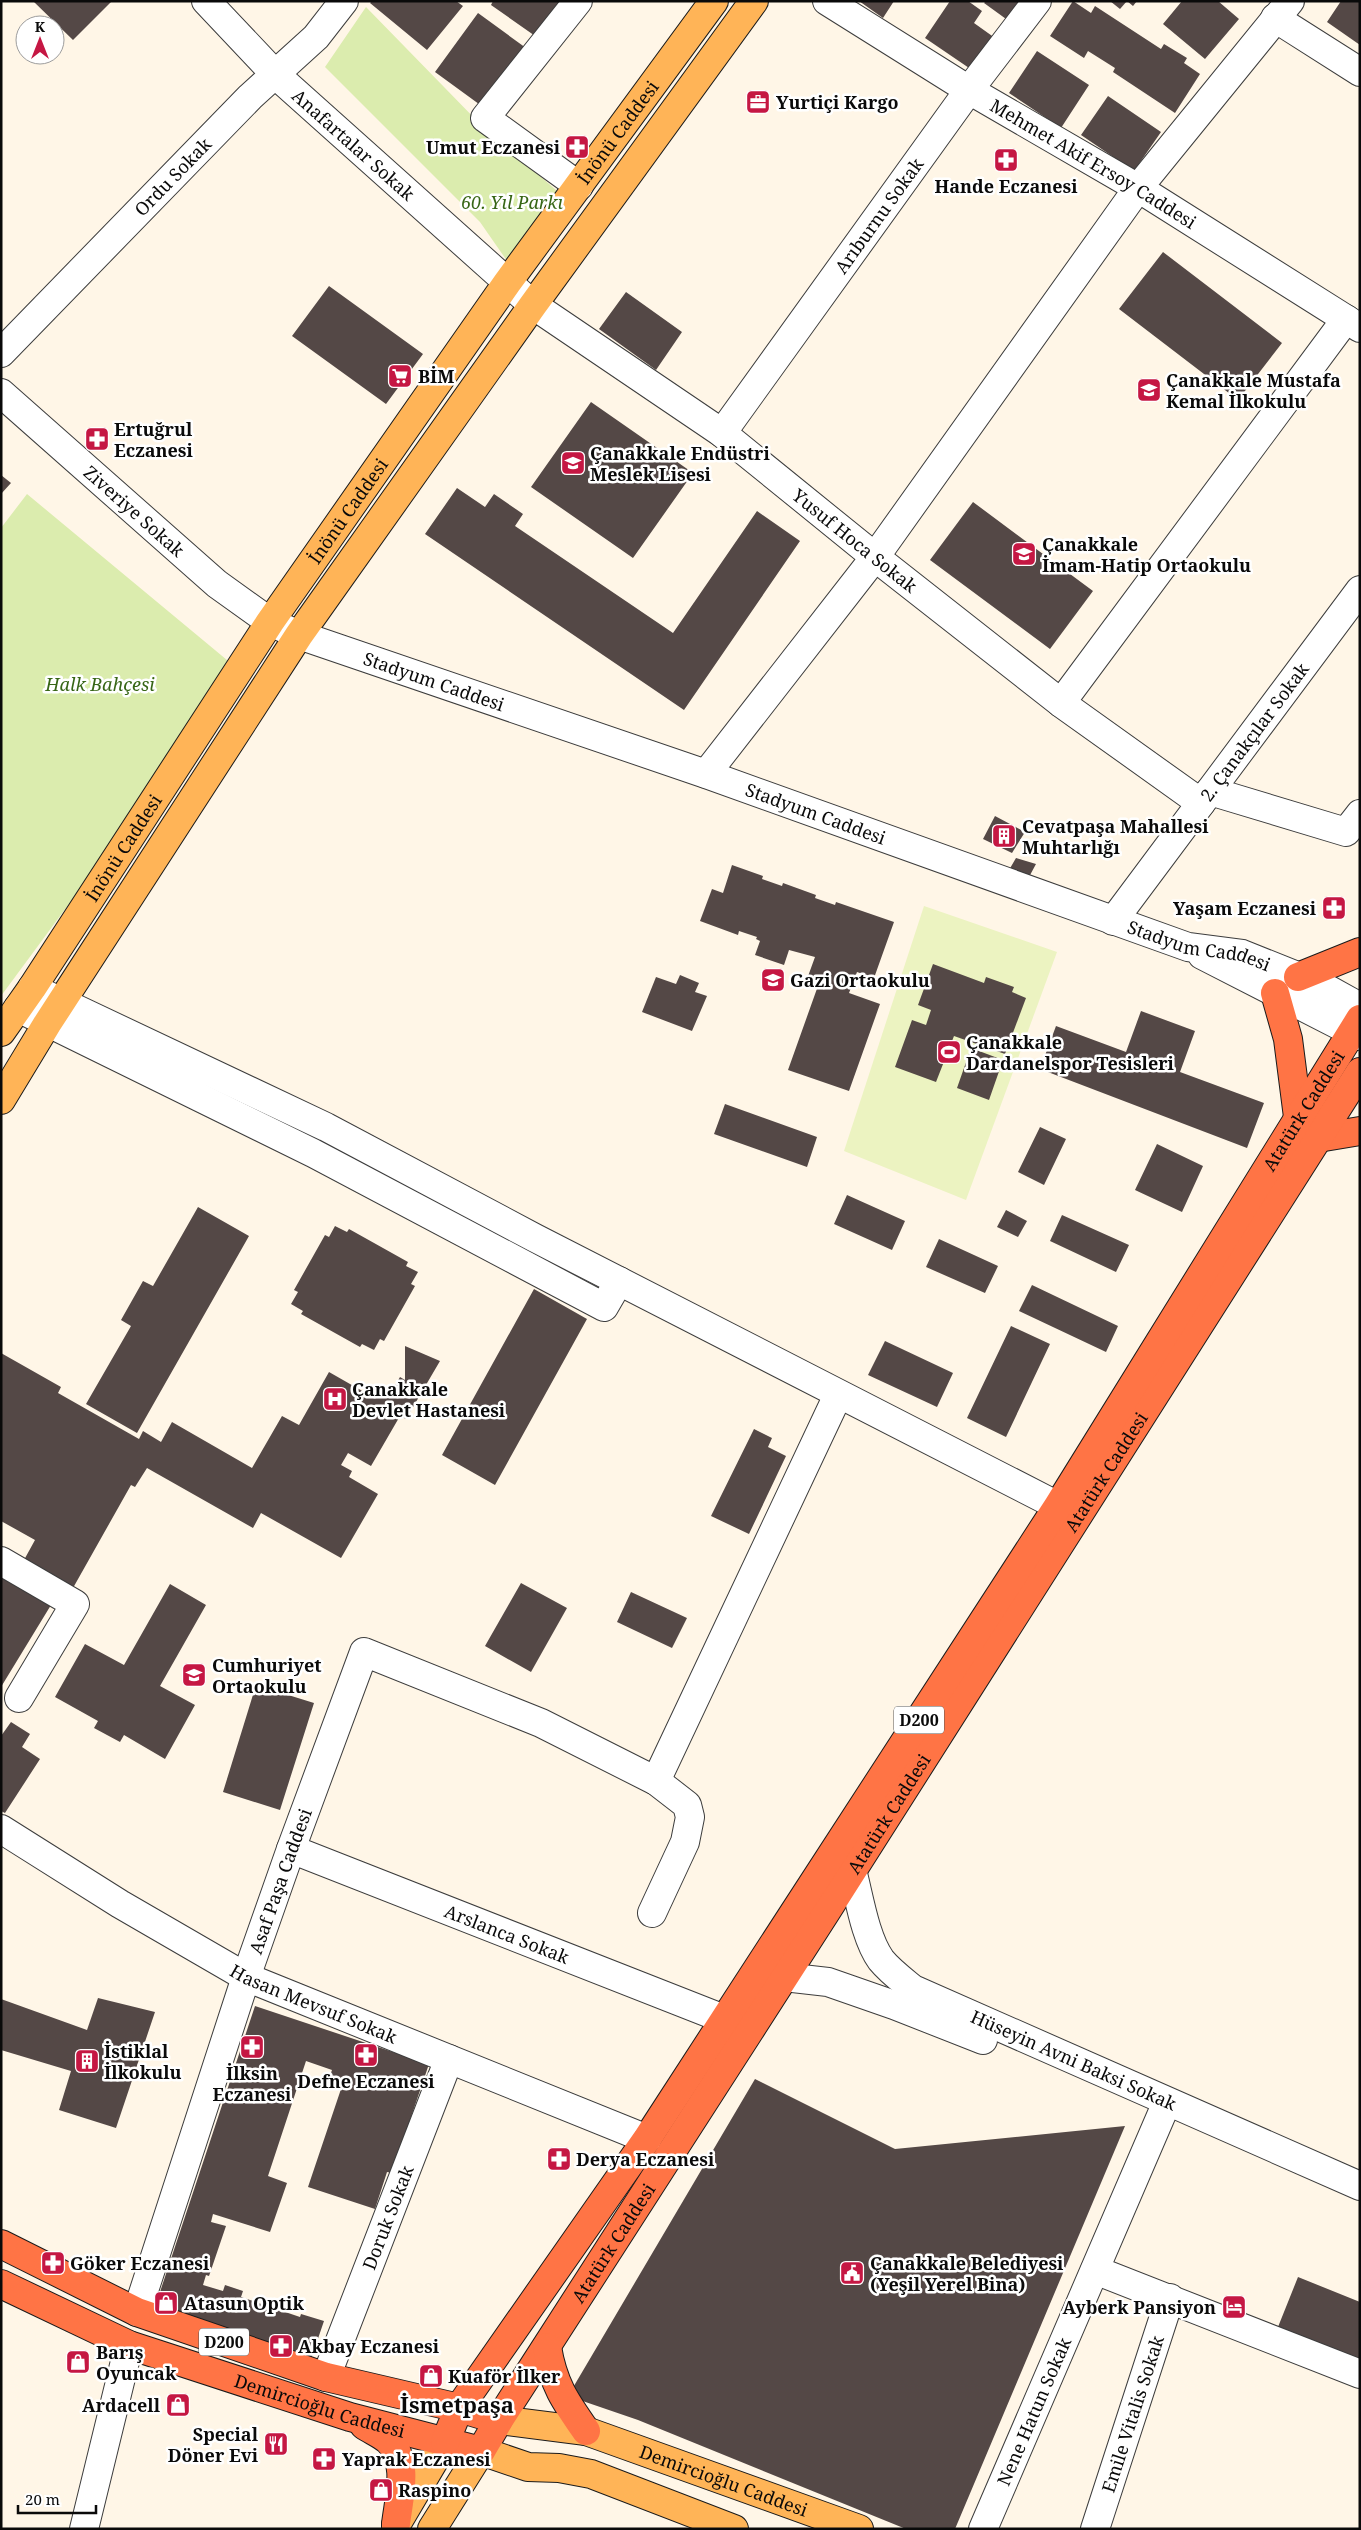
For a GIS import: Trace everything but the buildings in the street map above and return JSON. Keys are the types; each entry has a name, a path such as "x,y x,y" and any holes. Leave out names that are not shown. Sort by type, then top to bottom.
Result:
{"highway":[{"path":"1298,977 1360,952"},
{"path":"1275,993 1288,1039 1298,1117"},
{"name":"Atatürk Caddesi","path":"445,2442 459,2408 647,2139 1058,1506 1358,1023"},
{"name":"Atatürk Caddesi","path":"482,2451 499,2420 784,1977 1360,1072"},
{"path":"1318,1138 1360,1131"},
{"name":"Demircioğlu Caddesi","path":"1,2244 137,2312 326,2377 459,2408 499,2420"},
{"name":"Demircioğlu Caddesi","path":"1,2284 130,2345 350,2417 482,2451"},
{"path":"547,2347 551,2373 559,2392 586,2431"},
{"path":"350,2417 388,2440 400,2460 401,2486 395,2526"}],"main road":[{"name":"İnönü Caddesi","path":"1,1032 270,622 507,283 714,1"},
{"name":"İnönü Caddesi","path":"1,1100 47,1024 299,635 533,305 754,1"},
{"name":"Demircioğlu Caddesi","path":"499,2420 586,2431 859,2529"},
{"path":"395,2526 445,2442"},
{"name":"Demircioğlu Caddesi","path":"482,2451 528,2467 559,2468 591,2474 734,2529"},
{"name":"Atatürk Caddesi","path":"432,2529 482,2451"}],"street":[{"name":"Anafartalar Sokak","path":"206,1 276,76 507,283"},
{"name":"Ordu Sokak","path":"1,353 250,97 276,76 316,37 344,1"},
{"path":"578,1 485,118 579,186"},
{"name":"Mehmet Akif Ersoy Caddesi","path":"827,1 969,90 1138,188 1353,324"},
{"name":"Arıburnu Sokak","path":"722,433 969,90 1037,1"},
{"path":"706,774 875,557 1138,188 1282,10 1360,72"},
{"name":"Yusuf Hoca Sokak","path":"507,283 533,305 722,433 875,557 1061,703 1206,797 1346,832 1360,814"},
{"path":"1061,703 1353,324"},
{"name":"Ziveriye Sokak","path":"1,393 217,584 270,622"},
{"name":"2. Çanakçılar Sokak","path":"1113,921 1360,590"},
{"name":"Stadyum Caddesi","path":"270,622 299,635 706,774 1188,947 1242,954 1322,986 1358,1023"},
{"path":"1188,947 1275,993 1358,1023"},
{"path":"25,998 63,1002 326,1127 838,1395 1058,1506"},
{"path":"25,998 47,1024 313,1153 604,1307 619,1281"},
{"path":"652,1913 685,1842 690,1817 687,1805 656,1781 838,1395"},
{"path":"1,1561 75,1604 19,1698"},
{"name":"Asaf Paşa Caddesi","path":"137,2312 246,1977 364,1652 541,1723 656,1781"},
{"name":"Hasan Mevsuf Sokak","path":"1,1829 120,1904 246,1977 647,2139"},
{"name":"Arslanca Sokak","path":"291,1849 724,2019"},
{"name":"Hüseyin Avni Baksi Sokak","path":"852,1870 868,1929 880,1958 900,1993"},
{"name":"Hüseyin Avni Baksi Sokak","path":"784,1977 900,1993 1164,2109 1360,2186"},
{"name":"Doruk Sokak","path":"326,2377 449,2059"},
{"name":"Hüseyin Avni Baksi Sokak","path":"1164,2109 1360,2205"},
{"name":"Nene Hatun Sokak","path":"983,2529 1164,2109"},
{"path":"1095,2270 1360,2374"},
{"name":"Emile Vitalis Sokak","path":"1095,2529 1170,2298"},
{"path":"84,2529 130,2345"}],"green space":[{"name":"60. Yıl Parkı","path":"366,7 483,127 563,196 512,268 480,222 325,67"},
{"name":"Halk Bahçesi","path":"27,494 233,665 77,893 1,996 1,528"},
{"name":"Çanakkale Dardanelspor Tesisleri","path":"924,906 1057,952 966,1200 844,1151"}],"place":[{"name":"Yurtiçi Kargo","path":"758,102"},
{"name":"Umut Eczanesi","path":"577,147"},
{"name":"Hande Eczanesi","path":"1006,160"},
{"name":"BİM","path":"400,376"},
{"name":"Çanakkale Mustafa Kemal İlkokulu","path":"1149,390"},
{"name":"Ertuğrul Eczanesi","path":"97,439"},
{"name":"Çanakkale Endüstri Meslek Lisesi","path":"573,463"},
{"name":"Çanakkale İmam-Hatip Ortaokulu","path":"1024,554"},
{"name":"Cevatpaşa Mahallesi Muhtarlığı","path":"1004,836"},
{"name":"Yaşam Eczanesi","path":"1334,908"},
{"name":"Gazi Ortaokulu","path":"773,980"},
{"name":"Çanakkale Dardanelspor Tesisleri","path":"949,1052"},
{"name":"Çanakkale Devlet Hastanesi","path":"335,1399"},
{"name":"Cumhuriyet Ortaokulu","path":"194,1675"},
{"name":"İlksin Eczanesi","path":"252,2047"},
{"name":"Defne Eczanesi","path":"366,2055"},
{"name":"İstiklal İlkokulu","path":"87,2061"},
{"name":"Derya Eczanesi","path":"559,2159"},
{"name":"Göker Eczanesi","path":"53,2263"},
{"name":"Çanakkale Belediyesi (Yeşil Yerel Bina)","path":"852,2273"},
{"name":"Atasun Optik","path":"166,2303"},
{"name":"Ayberk Pansiyon","path":"1234,2307"},
{"name":"Akbay Eczanesi","path":"281,2346"},
{"name":"Barış Oyuncak","path":"78,2362"},
{"name":"Kuaför İlker","path":"431,2376"},
{"name":"Ardacell","path":"178,2405"},
{"name":"Special Döner Evi","path":"276,2444"},
{"name":"Yaprak Eczanesi","path":"324,2459"},
{"name":"Raspino","path":"381,2490"}],"district":[{"name":"İsmetpaşa","path":"457,2404"}]}
